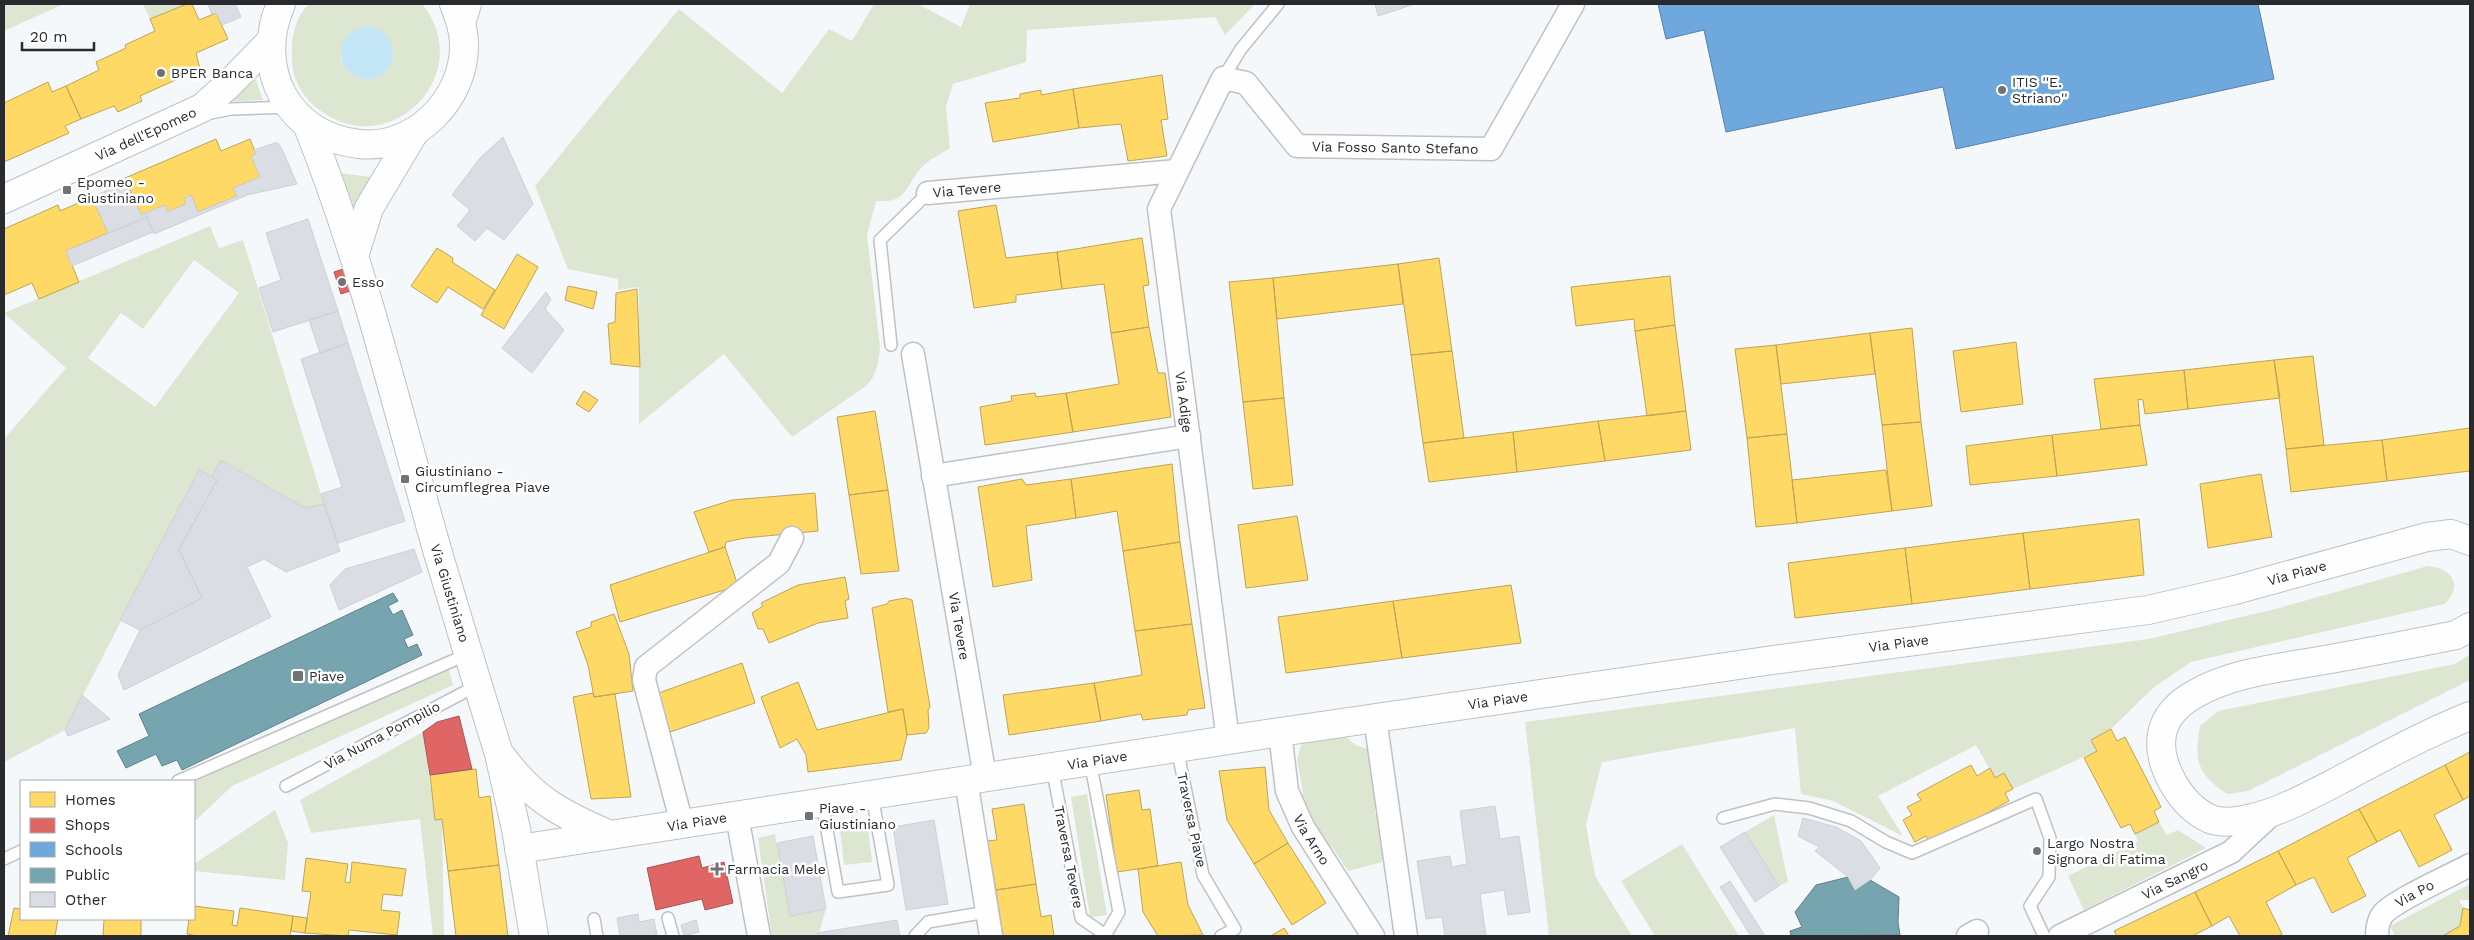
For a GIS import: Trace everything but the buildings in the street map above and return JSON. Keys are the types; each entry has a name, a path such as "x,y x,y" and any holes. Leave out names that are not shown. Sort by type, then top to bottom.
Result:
{"street":[{"name":"Via Fosso Santo Stefano","path":"1223,78 1246,83 1297,146 1491,149 1573,4"},
{"path":"299,115 332,138 360,144 388,142 415,131 432,119 446,103 456,85 462,64 465,8"},
{"name":"Via Giustiniano","path":"274,17 271,65 276,80 299,115 335,192 355,253 438,554 499,754 519,849 534,936"},
{"name":"Via dell'Epomeo","path":"4,199 202,108 230,83 274,17"},
{"name":"Via Adige","path":"1223,78 1159,208 1228,740"},
{"path":"355,253 369,208 415,131"},
{"name":"Via Tevere","path":"928,193 1178,171"},
{"name":"Via Tevere","path":"913,354 933,476 975,778 990,936"},
{"path":"933,476 1189,436"},
{"name":"Via Piave","path":"519,849 1375,718 1773,660 2148,610 2235,590 2427,537 2451,534 2470,541"},
{"path":"682,824 644,680 646,667 778,563 792,538"},
{"path":"2470,627 2456,635 2272,669 2214,685 2187,699 2169,714 2162,735 2162,758 2176,789 2190,807 2212,820 2248,819 2302,799 2470,716"},
{"path":"1375,718 1406,936"},
{"name":"Via Arno","path":"1280,732 1287,791 1303,827 1373,936"},
{"path":"499,754 516,777 545,803 574,820 610,835"},
{"name":"Via Sangro","path":"2060,936 2231,852 2278,808"},
{"path":"737,816 759,936"},
{"name":"Via Po","path":"2377,936 2377,927 2384,914 2399,903 2470,865"}],"lane":[{"path":"1223,78 1241,49 1278,4"},
{"name":"Via dell'Epomeo","path":"4,206 204,114 231,109 299,115"},
{"name":"Via Tevere","path":"891,345 880,240 928,193"},
{"path":"180,780 466,648"},
{"name":"Via Numa Pompilio","path":"286,786 478,685"},
{"name":"Traversa Piave","path":"1177,748 1203,875 1235,929 1221,936"},
{"name":"Traversa Tevere","path":"1052,767 1081,918 1107,935 1119,912 1090,761"},
{"path":"822,802 838,892 888,885 872,795"},
{"path":"1723,818 1775,804 1809,808 1851,821 1886,842 1912,853 2036,798 2050,838 2049,877 2030,906 2044,936"},
{"path":"4,859 20,851"},
{"path":"915,936 928,922 987,912"},
{"path":"668,918 672,936"},
{"path":"594,919 597,936"}],"green space":[{"path":"4,4 64,4 4,31"},
{"path":"143,4 187,4 150,19"},
{"path":"309,4 422,4 437,31 440,58 433,83 417,104 396,119 371,126 344,123 317,108 302,92 292,66 294,29","holes":["363,27 380,31 354,75 346,68 342,61 342,49 350,38"]},
{"path":"874,4 918,4 961,27 970,4 1255,4 1225,35 1215,17 1027,30 1026,62 953,84 946,107 950,148 923,166 901,196 887,201 876,201 867,235 880,347 878,363 870,382 792,437 724,354 639,424 639,287 618,290 618,279 568,269 535,186 679,9 782,93 829,29 852,41"},
{"path":"254,75 263,100 223,102"},
{"path":"338,173 371,177 350,216"},
{"path":"210,226 219,248 243,240 324,504 305,508 222,460 212,477 199,470 65,730 4,762 4,439 66,368 4,313","holes":["194,260 239,293 155,407 88,358 121,313 143,329"]},
{"path":"2428,566 2443,570 2452,578 2454,590 2445,604 2191,662 2153,688 2111,729 2091,740 2097,751 2013,789 2004,773 1995,778 1976,745 1878,796 1903,836 1833,801 1801,794 1795,728 1602,762 1586,825 1595,876 1632,936 1549,936 1525,722 2149,639 2279,608"},
{"path":"2470,654 2470,680 2248,791 2227,794 2209,780 2200,766 2197,749 2200,726 2218,711 2455,664"},
{"path":"448,667 453,685 232,786 195,821 195,782"},
{"path":"1337,728 1355,745 1377,752 1375,812 1387,837 1382,862 1348,871 1332,847 1311,839 1301,810 1303,792 1297,760 1304,735"},
{"path":"423,732 435,820 442,819 444,936 433,936 420,819 311,833 300,800"},
{"path":"1087,794 1107,915 1090,917 1071,797"},
{"path":"275,810 288,843 285,880 195,871 195,863"},
{"path":"1774,815 1788,882 1779,886 1745,832"},
{"path":"2159,822 2167,835 2178,830 2206,848 2084,910 2068,876 2138,841 2135,834"},
{"path":"868,827 872,862 844,865 840,830"},
{"path":"775,834 790,916 826,909 818,936 772,936 758,838"},
{"path":"1682,844 1739,936 1655,936 1621,881"},
{"path":"2470,884 2470,900 2459,900 2463,908 2460,926 2443,936 2395,936 2390,926"}],"water":[{"path":"367,27 377,29 385,35 391,43 393,53 391,63 385,71 377,77 367,79 357,77 349,71 343,63 341,53 343,43 349,35 357,29"}],"place":[{"name":"BPER Banca","path":"161,73"},
{"name":"ITIS ''E. Striano''","path":"2002,90"},
{"name":"Epomeo - Giustiniano","path":"67,190"},
{"name":"Esso","path":"342,282"},
{"name":"Giustiniano - Circumflegrea Piave","path":"405,479"},
{"name":"Piave","path":"298,676"},
{"name":"Piave - Giustiniano","path":"809,816"},
{"name":"Largo Nostra Signora di Fatima","path":"2037,851"},
{"name":"Farmacia Mele","path":"717,869"}]}
